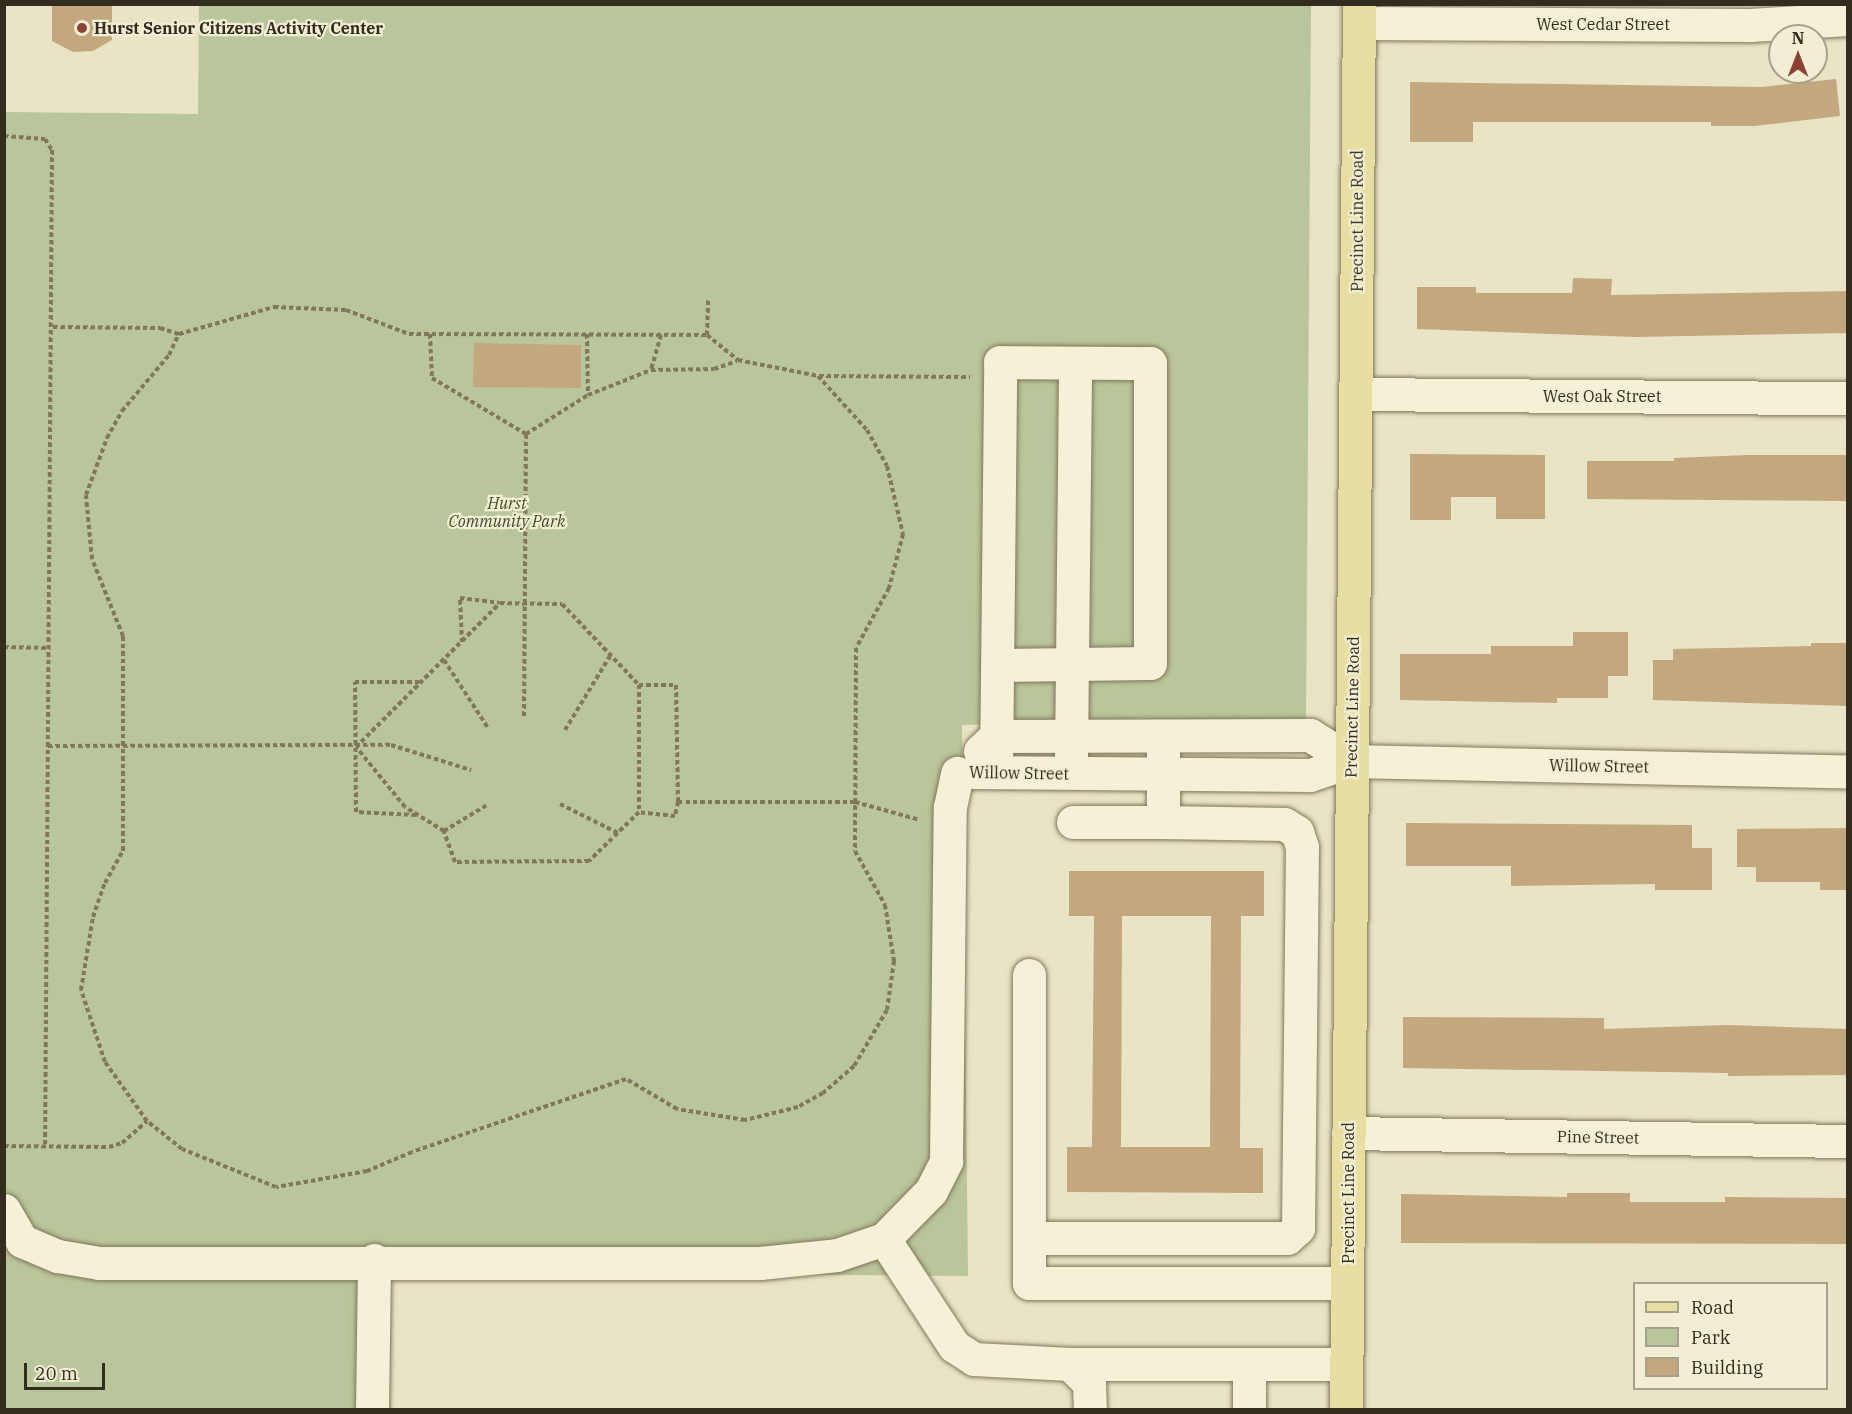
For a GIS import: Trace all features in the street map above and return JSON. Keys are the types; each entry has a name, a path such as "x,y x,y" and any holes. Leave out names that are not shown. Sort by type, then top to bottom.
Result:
{"main road":[{"name":"Precinct Line Road","path":"1346,1410 1359,14"}],"street":[{"name":"West Cedar Street","path":"1359,14 1750,25 1848,20"},
{"path":"996,771 1000,362 1150,363 1150,663 998,665"},
{"path":"1071,774 1075,363"},
{"name":"West Oak Street","path":"1356,394 1848,398"},
{"path":"1162,735 1163,822"},
{"path":"996,736 1310,735 1351,761"},
{"name":"Willow Street","path":"957,773 996,736"},
{"name":"Willow Street","path":"957,773 996,771 1071,774 1310,775 1351,761 1848,771"},
{"path":"4,1210 22,1241 58,1256 99,1263 374,1260 760,1263 837,1255 884,1239 932,1191 946,1161 950,828 957,773"},
{"path":"1029,1238 1287,1238 1298,1228 1302,848 1297,832 1284,824 1073,822"},
{"path":"1029,975 1029,1283 1347,1283"},
{"name":"Pine Street","path":"1348,1133 1848,1141"},
{"path":"1163,1238 1163,1283"},
{"path":"884,1239 954,1346 974,1359 1070,1364 1346,1364"},
{"path":"372,1410 374,1260"},
{"path":"1070,1364 1089,1383 1090,1410"},
{"path":"1249,1364 1249,1410"}],"path":[{"path":"4,136 45,139 52,150 53,327 45,1147"},
{"path":"707,335 708,299"},
{"path":"53,327 160,328 179,334 274,307 346,310 409,334 707,335 738,360 818,376 1000,378"},
{"path":"179,334 169,355 122,411 107,438 86,495 92,559 123,636 123,851 105,883 93,917 81,990 105,1062 147,1121 182,1149 276,1187 367,1171 411,1152 626,1079 677,1109 745,1120 798,1107 823,1093 854,1066 887,1010 894,962 892,932 885,905 855,851 856,648 889,588 903,534 887,466 867,430 818,376"},
{"path":"430,334 432,378 526,434"},
{"path":"587,334 588,394"},
{"path":"651,370 661,335"},
{"path":"526,434 588,394 651,370 714,369 738,360"},
{"path":"524,716 526,434"},
{"path":"356,747 405,807 444,831 455,862 589,861 618,833 639,812 639,685 562,604 500,603 460,598 462,642"},
{"path":"356,747 500,603"},
{"path":"4,647 50,648"},
{"path":"565,730 610,656"},
{"path":"444,660 488,728"},
{"path":"418,815 356,812 355,682 422,682"},
{"path":"639,685 676,684 678,802 675,816 639,812"},
{"path":"48,746 356,747 391,745 471,770"},
{"path":"678,802 855,802 950,828"},
{"path":"560,804 618,833"},
{"path":"444,831 487,805"},
{"path":"4,1146 109,1147 122,1143 147,1121"}],"green space":[{"name":"Hurst Community Park","path":"199,5 1311,5 1306,719 962,725 968,1276 391,1271 390,1409 5,1410 5,112 198,114"}],"building":[{"name":"Hurst Senior Citizens Activity Center","path":"52,4 112,4 112,40 93,51 73,52 52,41"},
{"path":"1836,79 1840,116 1755,126 1711,126 1711,122 1473,122 1473,142 1410,142 1410,82 1762,87 1828,84 1828,80"},
{"path":"1573,278 1612,279 1611,295 1848,291 1848,333 1635,337 1417,329 1417,287 1476,287 1476,293 1572,293"},
{"path":"474,343 581,345 581,388 473,387"},
{"path":"1410,454 1545,455 1545,519 1496,519 1496,497 1451,497 1451,520 1410,520"},
{"path":"1848,455 1848,501 1587,499 1587,461 1674,461 1674,458"},
{"path":"1573,632 1628,632 1628,676 1608,676 1608,698 1557,698 1557,703 1400,700 1400,654 1491,654 1491,646 1573,646"},
{"path":"1811,643 1848,643 1848,706 1653,700 1653,660 1673,660 1673,649 1811,646"},
{"path":"1406,823 1692,825 1692,848 1712,848 1712,890 1655,890 1655,884 1511,886 1511,866 1406,866"},
{"path":"1848,828 1848,890 1820,890 1820,882 1756,882 1756,867 1737,867 1737,829"},
{"path":"1069,871 1264,871 1264,916 1241,916 1240,1148 1263,1148 1263,1193 1067,1192 1067,1147 1092,1147 1094,916 1069,916","holes":["1122,916 1211,916 1210,1147 1121,1147"]},
{"path":"1403,1017 1604,1018 1604,1029 1728,1025 1848,1029 1848,1075 1728,1076 1728,1073 1403,1068"},
{"path":"1567,1193 1630,1193 1630,1202 1725,1202 1725,1197 1848,1198 1848,1244 1401,1243 1401,1194 1567,1197"}],"place":[{"name":"Hurst Senior Citizens Activity Center","path":"82,28"}]}
